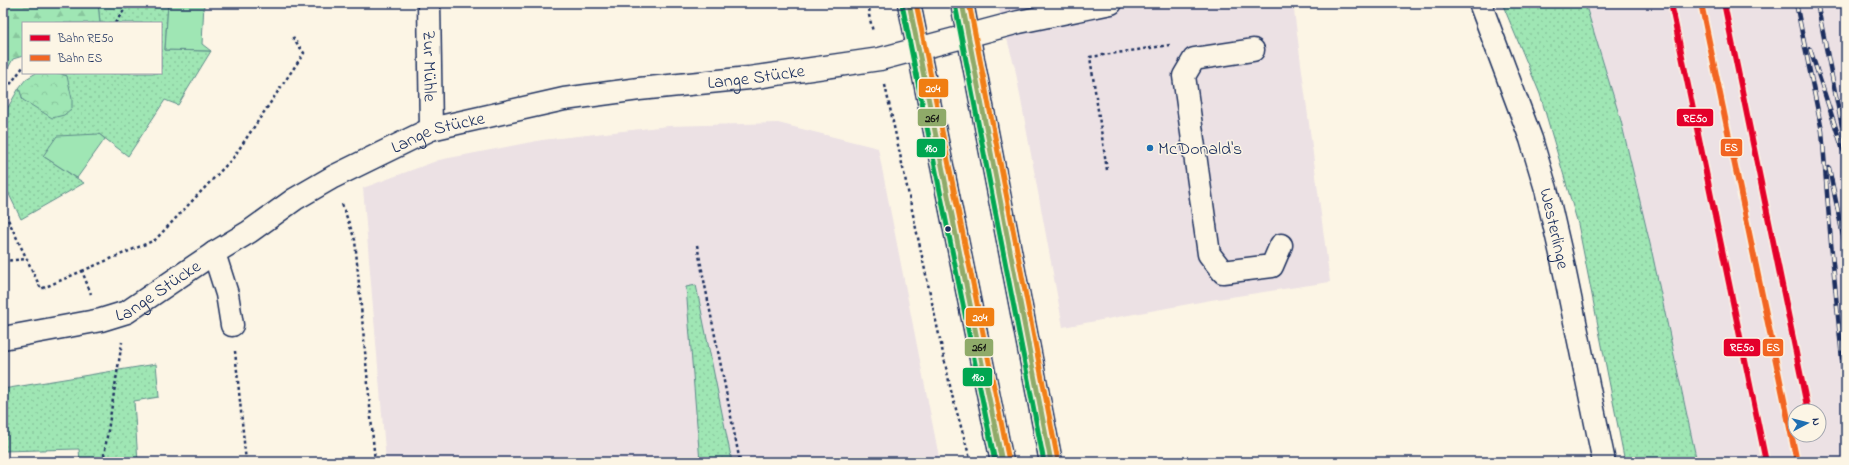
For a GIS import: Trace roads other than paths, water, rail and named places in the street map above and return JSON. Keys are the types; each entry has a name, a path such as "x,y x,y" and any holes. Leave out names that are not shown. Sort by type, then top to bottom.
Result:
{"street":[{"name":"Zur Mühle","path":"429,3 431,128"},
{"path":"909,3 1002,462"},
{"path":"962,3 967,36 1051,462"},
{"path":"967,36 1019,22 1111,3"},
{"name":"Westerlinge","path":"1480,3 1531,139 1546,190 1561,254 1604,462"},
{"name":"Lange Stücke","path":"3,338 101,320 126,312 214,253 249,232 295,198 332,177 431,128 564,99 639,89 750,78 880,60 967,36"},
{"path":"1253,50 1194,59 1184,76 1209,254 1223,272 1272,266 1281,245"},
{"path":"214,253 227,294 232,325"}],"railway":[{"path":"1796,3 1822,131 1846,401"},
{"path":"1817,3 1845,141"},
{"path":"1810,49 1846,159"},
{"path":"1829,168 1846,250"}],"rail line":[{"name":"RE50","path":"1671,3 1766,462"},
{"name":"ES","path":"1701,3 1797,462"},
{"name":"RE50","path":"1724,3 1806,403"}],"place":[{"name":"McDonald's","path":"1150,148"}]}
